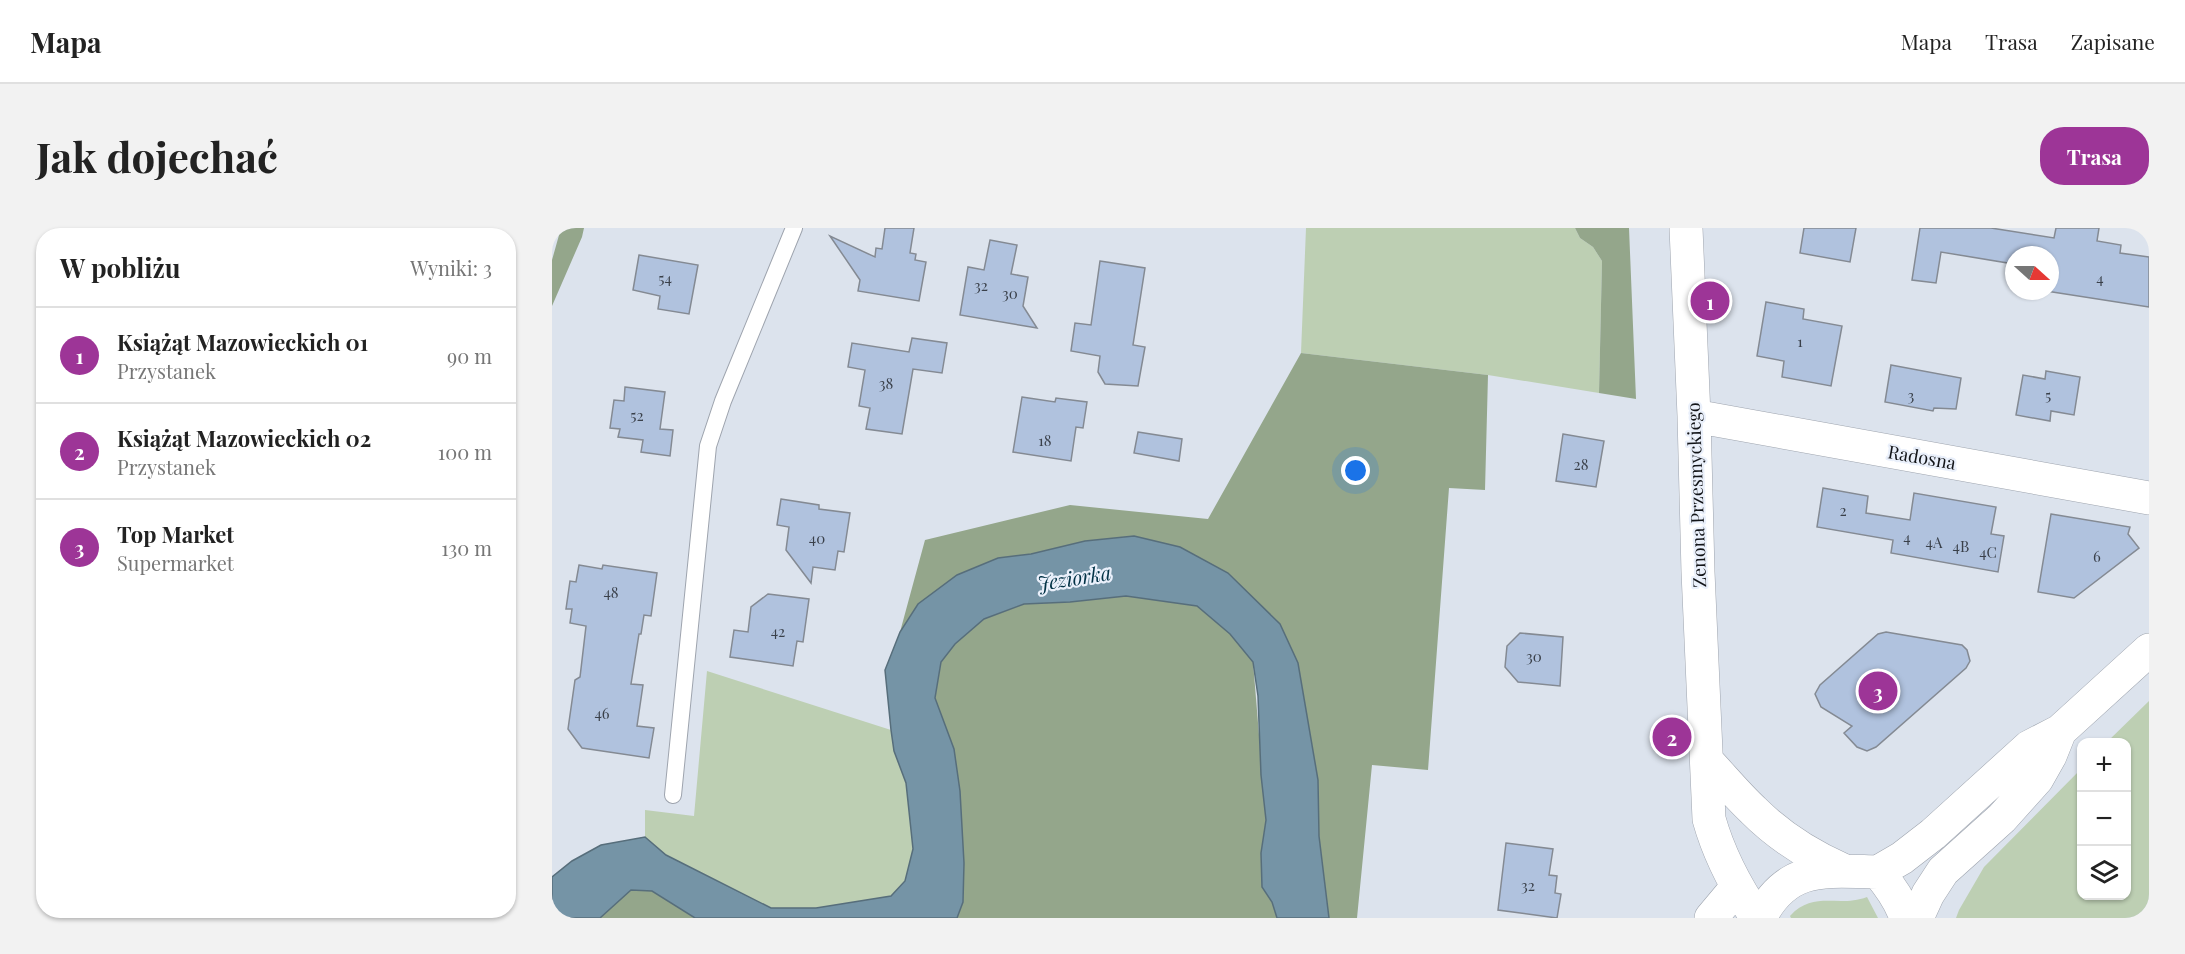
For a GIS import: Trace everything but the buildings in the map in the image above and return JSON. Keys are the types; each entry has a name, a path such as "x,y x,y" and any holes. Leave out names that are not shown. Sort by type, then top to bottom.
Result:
{"street":[{"name":"Zenona Przesmyckiego","path":"1686,228 1709,819 1716,843 1737,886 1759,918"},
{"name":"Radosna","path":"1694,416 2149,498"},
{"path":"1759,918 1769,899 1791,881 1817,872 1843,870 1878,872 1902,858 1933,834 2029,747 2060,731 2149,650"},
{"path":"1917,918 1928,894 1943,871 2002,818 2037,779 2060,731"},
{"path":"1707,762 1755,812 1784,836 1824,862 1843,870"},
{"path":"1878,872 1891,887 1906,918"},
{"path":"1710,918 1737,886"}],"lane":[{"path":"673,795 708,446 723,401 794,228"}],"green space":[{"path":"561,228 584,228 552,306 552,260"},
{"path":"1306,228 1575,228 1580,238 1593,247 1602,261 1599,393 1488,375 1301,353"},
{"path":"1575,228 1629,228 1636,399 1599,393 1602,261 1593,247 1580,238"},
{"path":"1301,353 1488,375 1485,490 1449,488 1428,770 1372,765 1357,918 1329,918 1319,836 1318,780 1298,663 1180,547 1134,536 1085,541 1031,554 998,558 918,604 900,632 925,540 1070,505 1208,519"},
{"path":"1126,596 1197,606 1230,634 1253,662 1266,820 1261,853 1262,887 1272,902 1277,918 957,918 963,902 964,863 935,698 941,662 955,644 984,619 1024,604"},
{"path":"707,671 891,730 894,751 906,783 913,849 905,881 891,896 816,908 771,908 666,855 645,837 645,810 694,816"},
{"path":"2149,701 2149,918 1956,918 1984,867 2077,773 2077,900 2131,900 2131,738 2111,738"},
{"path":"630,890 652,891 695,918 600,918"},
{"path":"1867,897 1878,918 1791,918 1790,916 1799,908 1817,901 1846,901"}],"water":[{"name":"Jeziorka","path":"1134,536 1180,547 1228,573 1280,624 1298,663 1318,780 1319,836 1329,918 1277,918 1272,902 1262,887 1261,853 1266,820 1261,775 1258,696 1253,662 1230,634 1197,606 1126,596 1024,604 984,619 955,644 941,662 935,698 954,749 960,791 964,863 963,902 957,918 695,918 652,891 631,890 600,918 552,918 552,877 572,861 601,845 645,837 666,855 771,908 816,908 891,896 905,881 913,849 906,783 894,751 885,670 900,632 918,604 957,575 998,558 1031,554 1085,541"}],"place":[{"name":"Książąt Mazowieckich 01","path":"1710,301"},
{"name":"Top Market","path":"1878,691"},
{"name":"Książąt Mazowieckich 02","path":"1672,737"}]}
